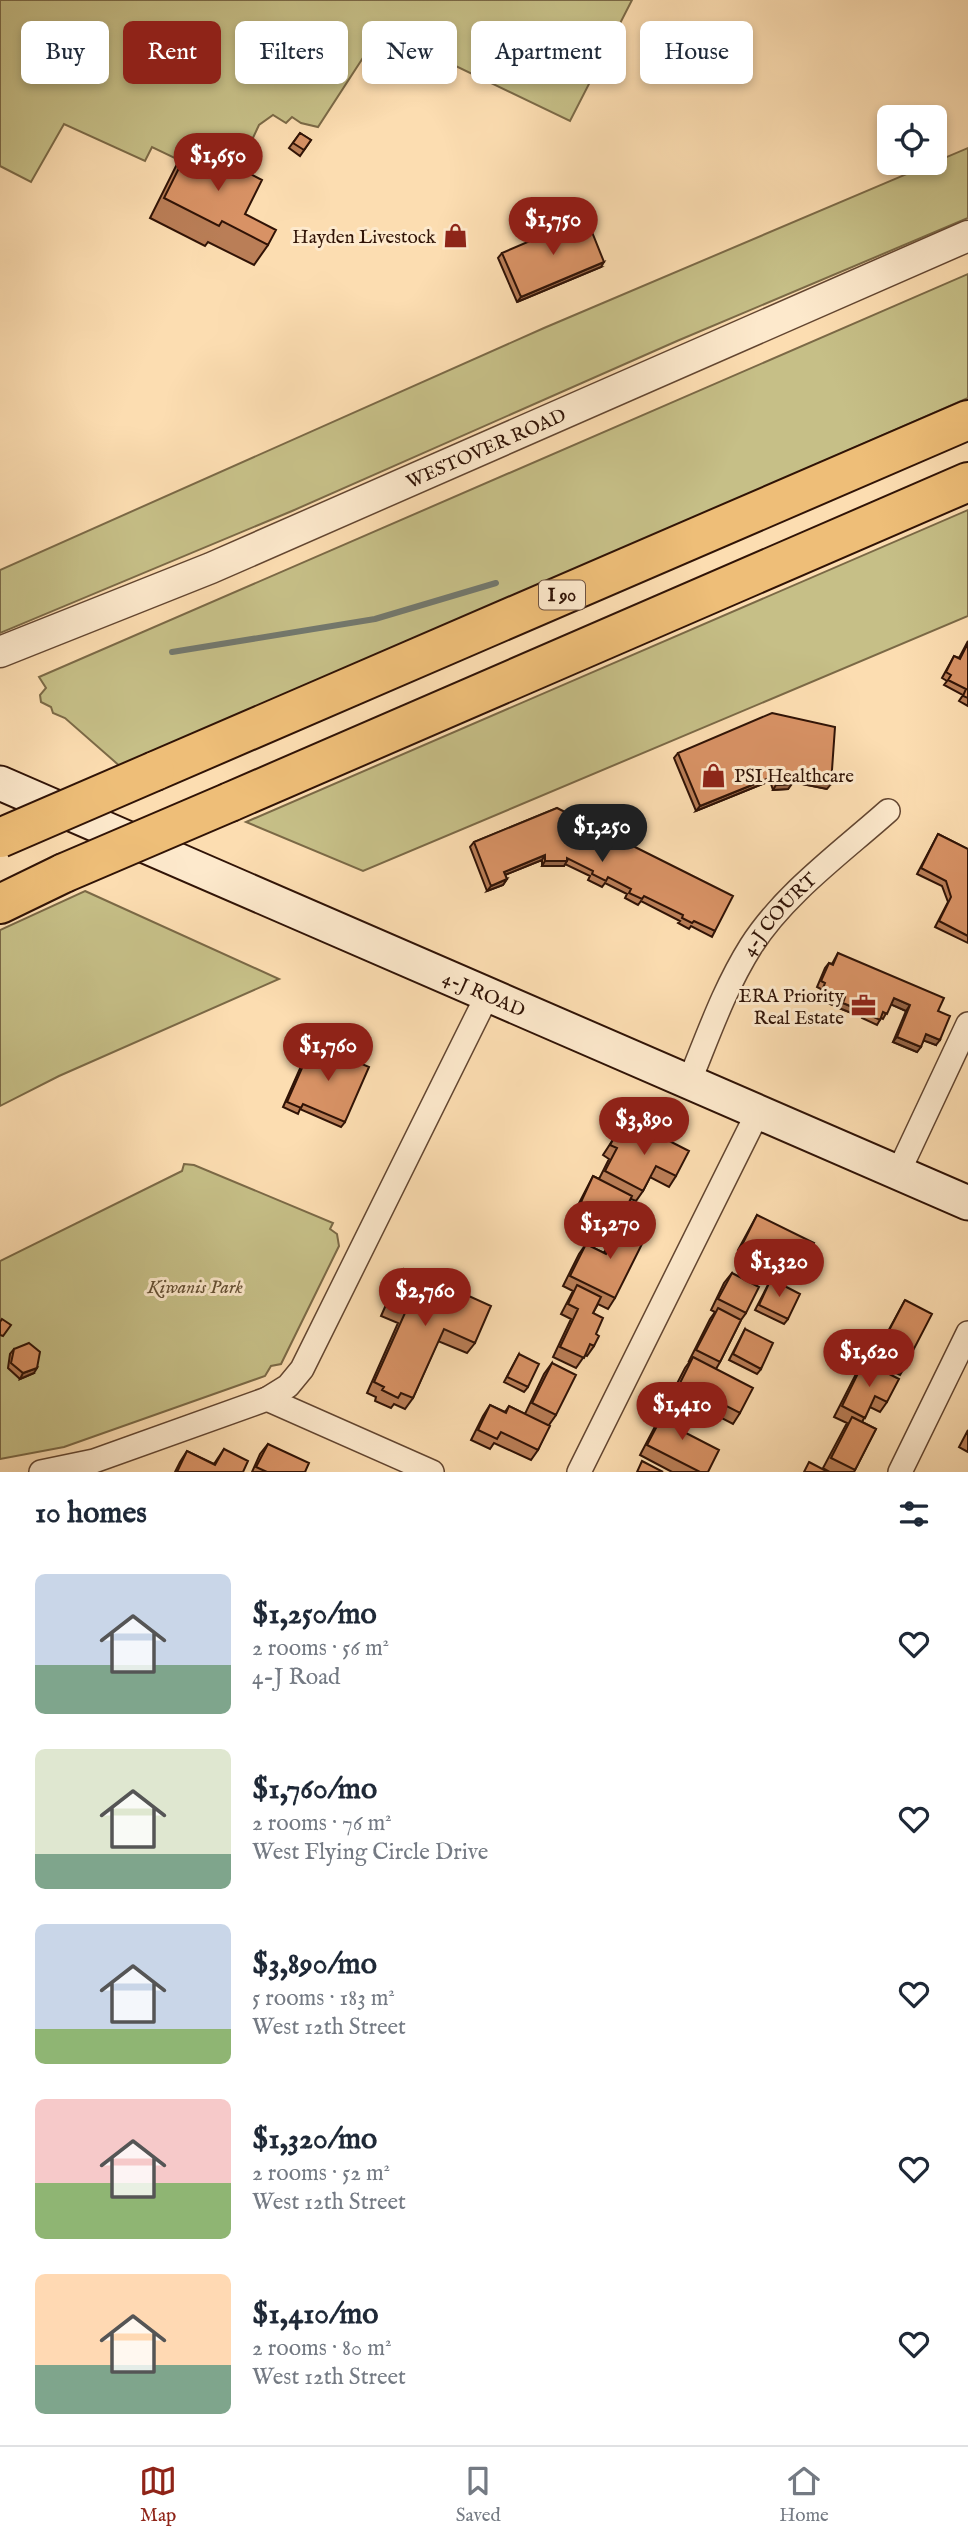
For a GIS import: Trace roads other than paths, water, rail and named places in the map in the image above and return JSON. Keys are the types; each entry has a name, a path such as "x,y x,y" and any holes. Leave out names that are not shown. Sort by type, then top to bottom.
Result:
{"highway":[{"name":"I 90","path":"0,838 968,420"},
{"path":"0,904 64,873 968,482"}],"main road":[{"name":"4-J ROAD","path":"0,783 968,1203"}],"street":[{"name":"WESTOVER ROAD","path":"0,652 211,569 968,236"},
{"name":"4-J COURT","path":"689,1082 727,988 752,944 784,904 888,811"},
{"path":"41,1472 94,1461 267,1399 288,1386 302,1369 486,996"},
{"path":"898,1173 968,1024"},
{"path":"579,1472 758,1112"},
{"path":"901,1472 968,1333"},
{"path":"267,1399 432,1472"}],"waterway":[{"path":"172,652 375,619 496,583"}],"place":[{"name":"Hayden Livestock","path":"456,236"},
{"name":"PSI Healthcare","path":"714,775"},
{"name":"ERA Priority Real Estate","path":"864,1006"}],"park label":[{"name":"Kiwanis Park","path":"195,1286"}]}
